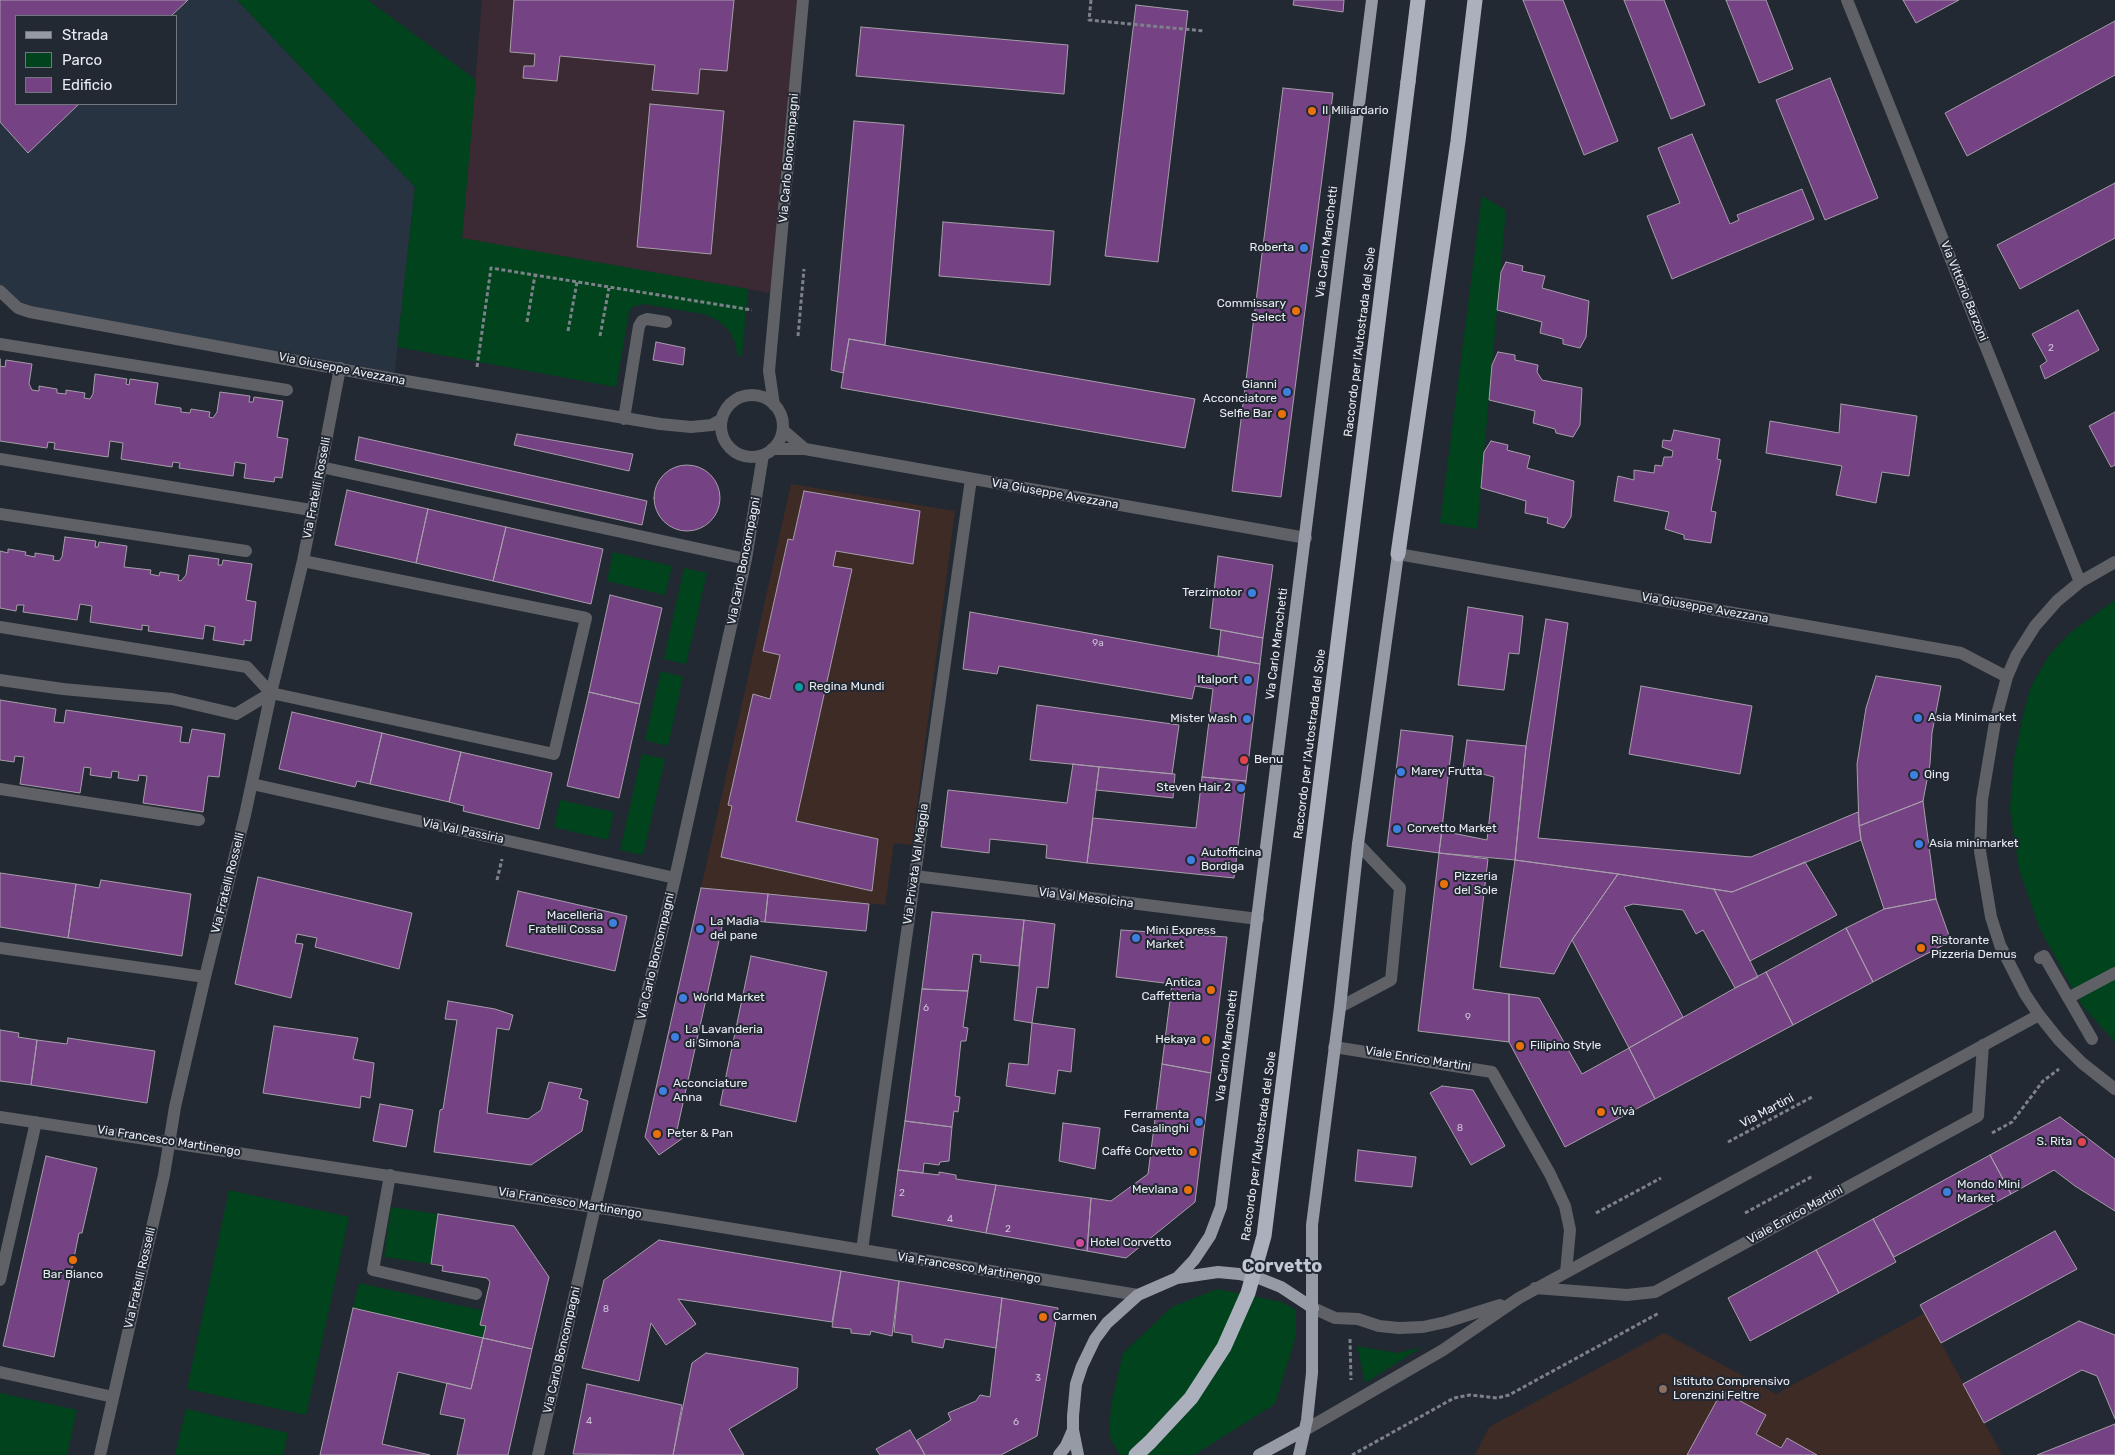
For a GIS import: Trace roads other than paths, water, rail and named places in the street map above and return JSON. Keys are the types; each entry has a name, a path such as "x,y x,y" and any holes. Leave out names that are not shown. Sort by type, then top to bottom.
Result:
{"highway":[{"name":"Raccordo per l'Autostrada del Sole","path":"1136,1455 1171,1421 1191,1398 1224,1347 1248,1293 1264,1236 1418,0"},
{"path":"1398,554 1456,150 1475,0"}],"main road":[{"name":"Via Carlo Marochetti","path":"1177,1278 1194,1260 1210,1236 1221,1207 1372,0"},
{"path":"1299,1455 1305,1430 1312,1373 1312,1225 1340,1007 1358,844 1398,554"},
{"path":"1078,1455 1073,1430 1076,1384 1085,1360 1095,1339 1107,1323 1138,1296 1177,1278 1204,1273 1239,1274 1261,1279 1281,1287 1313,1308"},
{"path":"1059,1455 1066,1446 1073,1430"},
{"path":"1259,1455 1305,1430"}],"street":[{"name":"Via Carlo Boncompagni","path":"774,406 769,371 803,0"},
{"name":"Via Vittorio Barzoni","path":"1847,0 2080,582"},
{"name":"Via Giuseppe Avezzana","path":"0,292 18,308 30,312 624,419 691,427 712,425 722,419"},
{"path":"624,419 639,326 642,321 647,319 666,322"},
{"path":"0,344 288,390"},
{"name":"Via Fratelli Rosselli","path":"100,1455 170,1141 175,1107 303,561 340,368"},
{"path":"724,440 721,432 722,419 730,404 742,396 755,395 764,398 774,406 782,419 782,430 777,444 768,452"},
{"name":"Via Giuseppe Avezzana","path":"691,427 724,440 737,453 746,456 805,449 1306,538"},
{"name":"Via Giuseppe Avezzana","path":"782,430 805,449"},
{"name":"Via Carlo Boncompagni","path":"538,1455 595,1207 675,878 768,452"},
{"path":"0,459 312,510"},
{"path":"321,467 746,559"},
{"name":"Via Privata Val Maggia","path":"862,1250 971,478"},
{"path":"0,514 246,551"},
{"name":"Via Giuseppe Avezzana","path":"1398,554 1961,653 2007,677"},
{"path":"0,627 247,668 271,692 554,754 586,618 303,561"},
{"path":"2115,562 2080,582 2057,601 2035,626 2016,656 2000,699 1988,759 1982,800 1980,851 1991,917 2012,971 2038,1015 2059,1040 2082,1063 2115,1088"},
{"path":"0,680 63,689 172,699 236,714 271,692"},
{"name":"Via Val Passiria","path":"252,784 675,878"},
{"path":"0,789 199,820"},
{"path":"1340,1007 1391,980 1400,888 1358,844"},
{"name":"Via Val Mesolcina","path":"915,876 1258,919"},
{"path":"0,948 205,977"},
{"path":"2040,958 2044,956 2092,1039"},
{"path":"2068,998 2115,973"},
{"path":"1305,1430 1443,1350 1535,1288 2038,1015"},
{"name":"Viale Enrico Martini","path":"1535,1288 1627,1295 1655,1292 1978,1116 1983,1045"},
{"name":"Viale Enrico Martini","path":"1334,1047 1492,1072 1550,1174 1565,1206 1570,1230 1566,1272"},
{"name":"Via Francesco Martinengo","path":"0,1116 595,1207 1138,1296"},
{"path":"0,1280 2,1261 36,1122"},
{"path":"390,1175 373,1270 476,1294"},
{"path":"1313,1308 1335,1318 1358,1319 1379,1326 1399,1328 1423,1327 1474,1315 1519,1298"},
{"path":"0,1372 113,1397"}],"place":[{"name":"Il Miliardario","path":"1312,111"},
{"name":"Roberta","path":"1304,248"},
{"name":"Commissary Select","path":"1296,311"},
{"name":"Gianni Acconciatore","path":"1287,392"},
{"name":"Selfie Bar","path":"1282,414"},
{"name":"Terzimotor","path":"1252,593"},
{"name":"Italport","path":"1248,680"},
{"name":"Regina Mundi","path":"799,687"},
{"name":"Asia Minimarket","path":"1918,718"},
{"name":"Mister Wash","path":"1247,719"},
{"name":"Benu","path":"1244,760"},
{"name":"Marey Frutta","path":"1401,772"},
{"name":"Qing","path":"1914,775"},
{"name":"Steven Hair 2","path":"1241,788"},
{"name":"Corvetto Market","path":"1397,829"},
{"name":"Asia minimarket","path":"1919,844"},
{"name":"Autofficina Bordiga","path":"1191,860"},
{"name":"Pizzeria del Sole","path":"1444,884"},
{"name":"Macelleria Fratelli Cossa","path":"613,923"},
{"name":"La Madia del pane","path":"700,929"},
{"name":"Mini Express Market","path":"1136,938"},
{"name":"Ristorante Pizzeria Demus","path":"1921,948"},
{"name":"Antica Caffetteria","path":"1211,990"},
{"name":"World Market","path":"683,998"},
{"name":"La Lavanderia di Simona","path":"675,1037"},
{"name":"Hekaya","path":"1206,1040"},
{"name":"Filipino Style","path":"1520,1046"},
{"name":"Acconciature Anna","path":"663,1091"},
{"name":"Vivà","path":"1601,1112"},
{"name":"Ferramenta Casalinghi","path":"1199,1122"},
{"name":"Peter & Pan","path":"657,1134"},
{"name":"S. Rita","path":"2082,1142"},
{"name":"Caffé Corvetto","path":"1193,1152"},
{"name":"Mevlana","path":"1188,1190"},
{"name":"Mondo Mini Market","path":"1947,1192"},
{"name":"Hotel Corvetto","path":"1080,1243"},
{"name":"Bar Bianco","path":"73,1260"},
{"name":"Carmen","path":"1043,1317"},
{"name":"Istituto Comprensivo Lorenzini Feltre","path":"1663,1389"}],"district":[{"name":"Corvetto","path":"1282,1267"}]}
